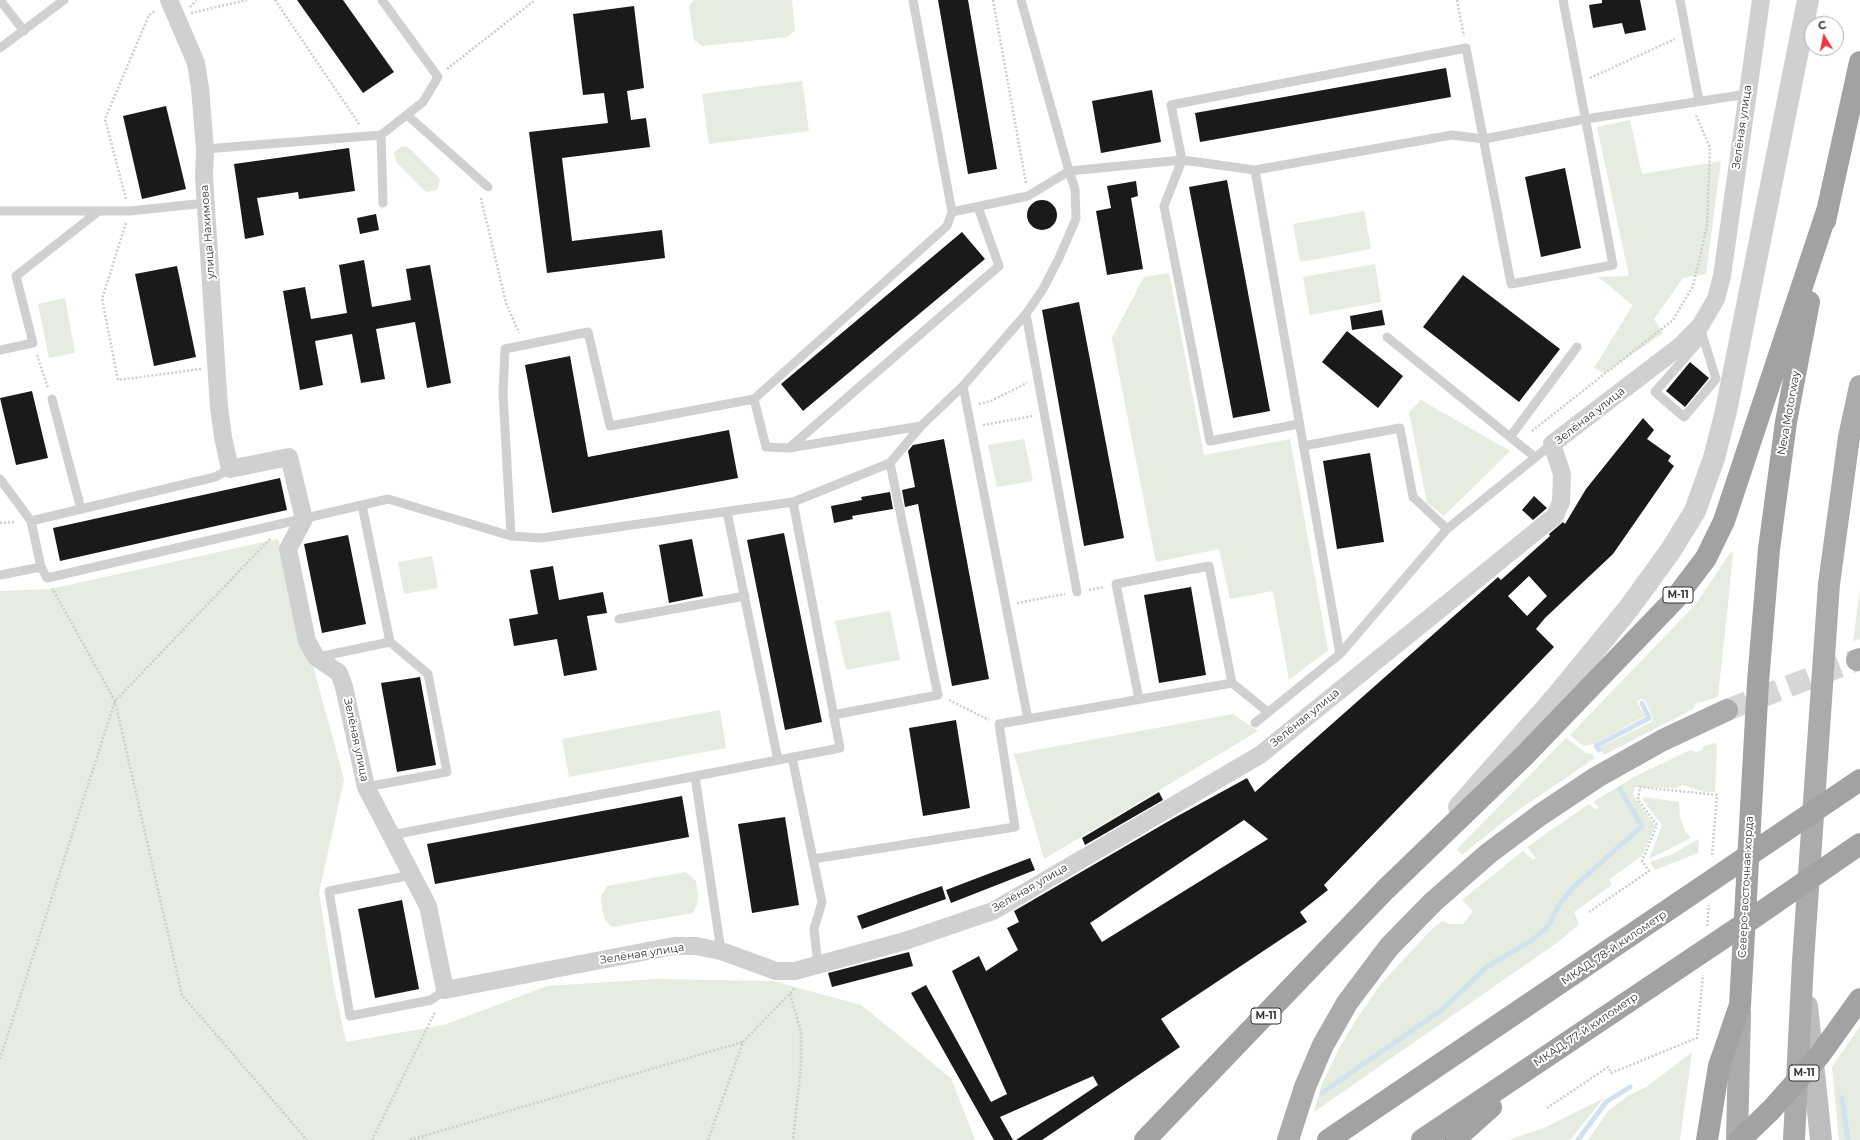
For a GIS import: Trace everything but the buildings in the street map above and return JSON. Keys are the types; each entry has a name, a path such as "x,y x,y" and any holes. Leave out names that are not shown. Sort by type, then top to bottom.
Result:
{"highway":[{"name":"Neva Motorway","path":"1753,769 1769,549 1786,422 1828,208 1860,62"},
{"name":"М-11","path":"1145,1140 1385,890 1524,756 1675,599 1706,558 1724,522 1828,208"},
{"name":"Северо-восточная хорда","path":"1740,1005 1753,769"},
{"name":"МКАД, 78-й километр","path":"1328,1140 1860,780"},
{"name":"МКАД, 77-й километр","path":"1422,1140 1750,920 1860,844"},
{"name":"М-11","path":"1738,1140 1771,1110 1819,1056 1860,999"},
{"name":"М-11","path":"1707,1140 1719,1066 1740,1005"},
{"path":"1454,1140 1560,1047"}],"main road":[{"path":"1794,1140 1803,961 1829,584 1849,438 1860,386"},
{"path":"1288,1140 1305,1087 1323,1045 1347,1003 1389,947 1433,902 1488,853 1540,815 1597,777 1663,740 1727,710"},
{"path":"1803,961 1821,1140"},
{"path":"1738,1140 1740,1005"}],"street":[{"name":"Зелёная улица","path":"304,519 288,549 307,641 316,657 339,673 344,687 366,787 428,906 445,990 674,946 696,946 721,951 776,970 796,971 905,941 993,911 1260,755 1555,516 1561,502 1562,474 1552,444 1679,347 1702,332 1716,299 1722,276 1761,0"},
{"name":"М-11","path":"1385,890 1575,673 1637,596 1671,550 1695,511 1714,458 1726,412 1808,0"},
{"name":"улица Нахимова","path":"162,5 196,63 200,88 205,149 206,203 216,366 223,438 230,469"},
{"path":"230,469 289,457 304,519"}],"lane":[{"path":"0,0 24,31"},
{"path":"0,48 64,0"},
{"path":"205,149 381,135 423,102 438,77 382,0"},
{"path":"511,536 504,393 505,349 588,332 610,426 754,399 947,226 952,212 913,0"},
{"path":"0,479 31,521 41,567 47,578 388,499 511,536 541,538 793,502 890,463 921,426 962,386 1026,314 1043,289 1059,258 1076,219 1075,189 1021,0"},
{"path":"1299,424 1210,442 1164,206 1182,160 1171,105 1466,48 1511,284 1613,265 1563,0"},
{"path":"1680,0 1695,102"},
{"path":"952,212 1028,196 1069,171 1182,160 1254,170 1452,135 1484,139 1586,119 1747,94"},
{"path":"407,115 485,184"},
{"path":"381,135 383,203"},
{"path":"1254,170 1340,654"},
{"path":"0,211 130,211 206,203"},
{"path":"789,448 999,266 978,207"},
{"path":"0,350 32,343 16,276 99,211"},
{"path":"1026,314 1077,592"},
{"path":"1702,332 1716,379 1684,417 1655,392 1702,332"},
{"path":"1387,337 1535,457"},
{"path":"1514,440 1577,347"},
{"path":"962,386 1028,719"},
{"path":"52,399 82,509"},
{"path":"754,399 766,447 789,448 921,426"},
{"path":"1303,446 1400,428 1413,497 1448,530"},
{"path":"1255,723 1340,654 1448,530 1552,444"},
{"path":"834,715 938,695 890,463"},
{"path":"31,521 216,477 230,469"},
{"path":"392,835 840,748 793,502"},
{"path":"362,505 390,642 428,674 447,772 366,787"},
{"path":"727,512 778,760"},
{"path":"1139,699 1116,584 1209,566 1232,683 1268,712"},
{"path":"0,575 41,567"},
{"path":"619,619 745,596"},
{"path":"316,657 390,642"},
{"path":"813,859 1016,827 998,724 1232,683"},
{"path":"792,757 822,902 814,930 818,965"},
{"path":"695,776 721,951"},
{"path":"412,875 329,891 350,1016 431,1000 445,990"}],"path":[{"path":"185,14 247,0"},
{"path":"275,0 367,136"},
{"path":"438,77 535,0"},
{"path":"993,0 1028,196"},
{"path":"1458,0 1466,48"},
{"path":"162,5 149,15 105,119 130,211 102,299 118,380 216,366"},
{"path":"1579,84 1686,34"},
{"path":"1514,440 1673,320 1693,286 1707,226 1710,148 1695,102"},
{"path":"485,184 480,194 506,303 524,345"},
{"path":"32,343 52,399"},
{"path":"967,407 991,401 1038,378"},
{"path":"971,428 1044,414"},
{"path":"0,1059 115,701 285,523"},
{"path":"47,578 115,701 182,995 307,1140"},
{"path":"1006,605 1116,584"},
{"path":"938,695 998,724"},
{"path":"1589,912 1649,871 1642,861 1657,825 1638,800 1640,787 1717,795 1712,864"},
{"path":"1706,934 1709,903"},
{"path":"708,1140 742,1042 818,965"},
{"path":"1547,1108 1608,1067 1612,1073 1697,1038 1703,972"},
{"path":"372,1140 445,990"},
{"path":"790,994 801,1032 802,1066 793,1140"},
{"path":"410,1140 742,1042"}],"shaded area":[{"path":"694,0 792,0 795,31 787,37 702,46 694,40 689,6"},
{"path":"802,81 809,131 709,144 702,94"},
{"path":"1630,120 1642,174 1721,161 1706,274 1683,278 1654,319 1663,333 1605,373 1594,368 1633,305 1598,277 1629,276 1597,127"},
{"path":"402,146 411,150 437,176 440,180 437,190 427,192 397,163 394,153"},
{"path":"1364,211 1371,249 1300,262 1293,224"},
{"path":"1375,264 1381,302 1310,315 1303,277"},
{"path":"1169,273 1204,455 1290,439 1328,650 1289,680 1273,591 1230,599 1219,549 1156,562 1112,338 1144,277"},
{"path":"65,298 75,353 49,358 38,304"},
{"path":"1421,400 1510,451 1444,516 1427,503 1409,412"},
{"path":"1024,439 1033,481 997,487 988,445"},
{"path":"278,539 344,779 319,893 334,987 346,1042 444,1025 547,986 656,979 773,981 861,1005 951,1078 975,1140 0,1140 0,591 50,589"},
{"path":"1731,552 1733,553 1718,697 1695,704 1693,709 1604,755 1600,747 1651,722 1653,718 1645,700 1640,699 1637,702 1645,716 1594,744 1583,746 1570,735 1695,605"},
{"path":"432,556 438,588 404,594 398,562"},
{"path":"1860,590 1860,639 1853,641"},
{"path":"890,611 900,660 846,670 835,621"},
{"path":"720,710 726,748 569,777 562,739"},
{"path":"1233,714 1258,731 1044,859 1014,754"},
{"path":"1566,738 1586,753 1592,754 1595,758 1517,811 1462,855 1457,849"},
{"path":"1715,743 1717,746 1715,792 1704,792 1683,785 1676,788 1635,787 1633,795 1655,826 1642,856 1609,879 1612,885 1574,912 1579,924 1558,942 1314,1112 1321,1086 1339,1049 1356,1020 1380,985 1430,931 1442,921 1449,924 1463,924 1473,911 1462,900 1523,851 1533,860 1536,858 1527,847 1589,804 1596,810 1599,807 1593,802 1634,777 1690,750 1695,752 1701,751 1704,746"},
{"path":"1644,797 1679,802 1680,817 1685,831 1691,838 1649,859 1662,825 1643,800"},
{"path":"1699,839 1698,853 1655,870 1650,862 1672,854"},
{"path":"686,872 696,881 698,895 697,905 693,913 612,927 605,920 601,896 607,886"},
{"path":"1860,1026 1860,1140 1839,1140 1832,1067"},
{"path":"1692,1052 1680,1140 1588,1140 1608,1111 1629,1095 1648,1086"},
{"path":"1604,1098 1570,1140 1509,1140 1546,1127"}],"waterway":[{"path":"1599,750 1596,746 1649,718 1642,703"},
{"path":"1323,1092 1443,1009 1488,966 1534,939 1549,925 1560,903 1577,884 1642,826 1620,789"},
{"path":"1578,1140 1606,1102 1630,1087"},
{"path":"1842,1098 1848,1140"}],"tunnel":[{"path":"1727,710 1857,660"}]}
